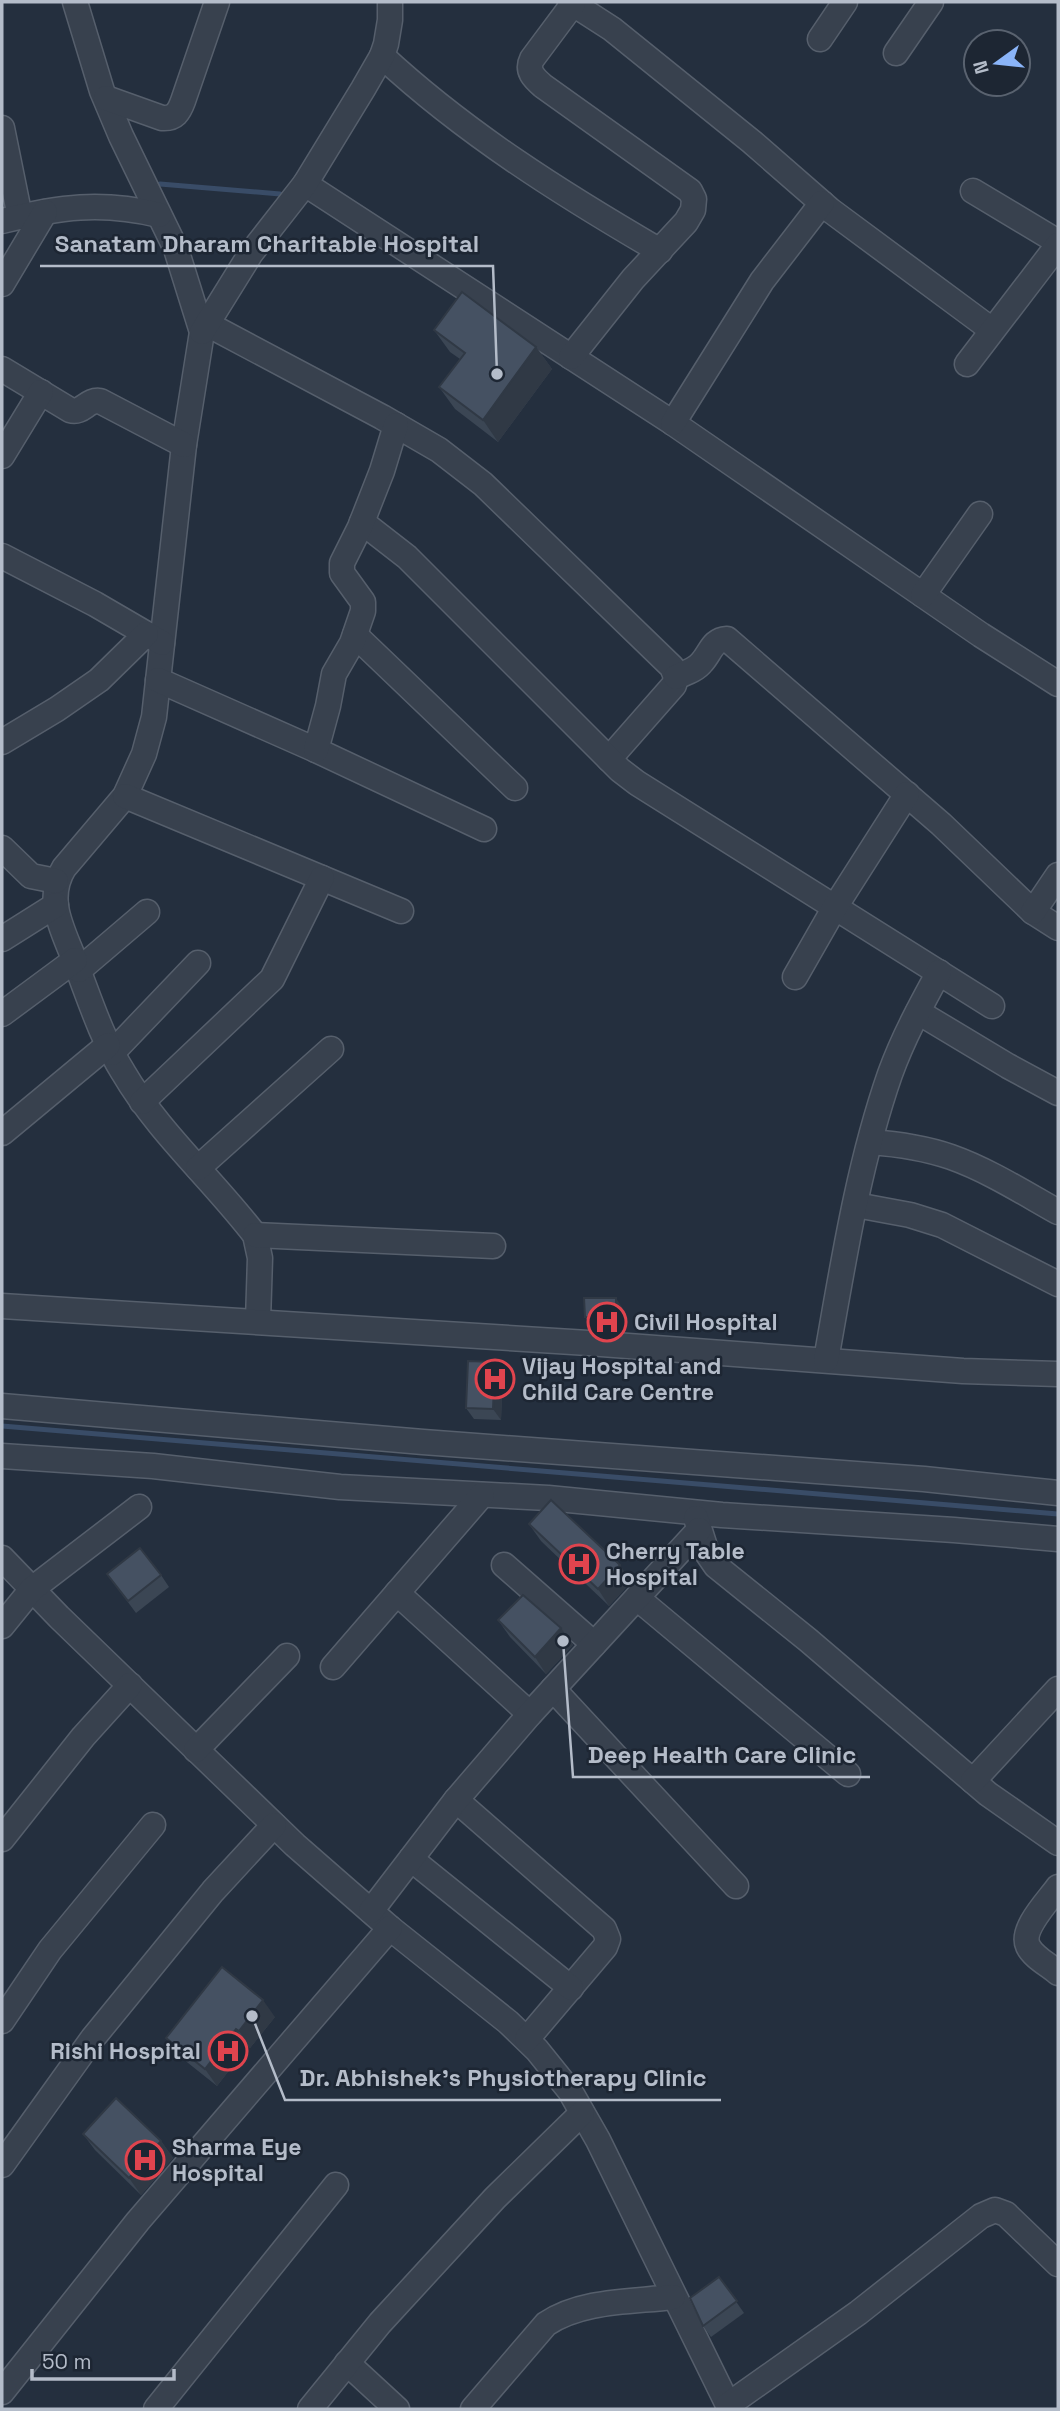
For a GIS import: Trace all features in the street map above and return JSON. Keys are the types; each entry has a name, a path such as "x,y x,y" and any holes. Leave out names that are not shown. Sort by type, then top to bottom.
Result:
{"street":[{"path":"75,2 106,98 176,249 205,328 396,425 439,450 483,484 672,667 676,677 674,685 609,759"},
{"path":"106,98 162,118 170,119 176,115 217,2"},
{"path":"258,1321 260,1258 255,1235 142,1102 110,1049 61,927 56,905 56,881 125,796 144,754 154,717 158,680 154,638 205,328 251,253 305,184 382,56 390,20 390,2"},
{"path":"820,39 845,2"},
{"path":"896,53 931,2"},
{"path":"571,356 633,279 686,222 693,210 694,199 690,191 543,86 530,73 532,59 572,3 612,29 752,142 822,203 992,330"},
{"path":"382,56 423,94 499,150 555,189 660,251"},
{"path":"2,128 11,219 103,205 159,215"},
{"path":"305,184 673,423 1058,684"},
{"path":"967,364 1058,244 973,191"},
{"path":"673,423 762,281 822,203"},
{"path":"2,284 46,212"},
{"path":"2,369 74,412 91,402 100,401 184,445"},
{"path":"2,456 41,392"},
{"path":"316,750 334,674 355,635 363,611 363,602 342,573 342,563 382,471 396,425"},
{"path":"923,595 980,514"},
{"path":"362,522 407,558 609,759 637,783 992,1006"},
{"path":"2,556 154,638"},
{"path":"355,635 515,788"},
{"path":"2,742 57,709 154,638"},
{"path":"676,677 702,663 715,643 727,639 941,824 1033,912 1058,928"},
{"path":"158,680 484,829"},
{"path":"795,977 835,907 907,794"},
{"path":"125,796 401,911"},
{"path":"2,848 31,876 56,881"},
{"path":"1033,912 1058,875"},
{"path":"142,1102 272,979 322,878"},
{"path":"2,939 56,905"},
{"path":"2,1014 77,965 147,912"},
{"path":"2,1133 110,1049 198,963"},
{"path":"826,1360 870,1142 891,1072 939,972"},
{"path":"918,1012 1058,1093"},
{"path":"198,1168 331,1049"},
{"path":"870,1142 906,1145 952,1157 1013,1186 1058,1212"},
{"path":"856,1205 909,1215 942,1225 1058,1284"},
{"path":"255,1235 493,1246"},
{"path":"2,1307 258,1321 326,1328 588,1343 963,1371 1058,1374"},
{"path":"2,1406 409,1441 924,1479 1058,1493"},
{"path":"2,1457 153,1466 340,1487 548,1498 697,1521 954,1530 1058,1539"},
{"path":"333,1667 482,1495"},
{"path":"2,1626 32,1589 139,1507"},
{"path":"371,1911 456,1800 530,1714 637,1598 697,1521"},
{"path":"697,1521 707,1553 716,1566 808,1640 988,1794 1058,1843"},
{"path":"2,1558 274,1825 390,1928 475,1994 527,2039 570,2091 598,2140 729,2407 858,2313 970,2224 988,2213 995,2210 1006,2214 1058,2264"},
{"path":"504,1565 594,1644"},
{"path":"397,1593 530,1714"},
{"path":"637,1598 848,1774"},
{"path":"196,1750 287,1656"},
{"path":"2,1839 83,1738 130,1685"},
{"path":"553,1689 736,1886"},
{"path":"973,1781 1058,1689"},
{"path":"456,1800 604,1929 608,1938 605,1947 527,2039"},
{"path":"2,2021 50,1950 153,1825"},
{"path":"2,2165 93,2038 213,1891 274,1825"},
{"path":"411,1859 570,1988"},
{"path":"1058,1887 1029,1927 1026,1936 1028,1946 1058,1973"},
{"path":"2,2392 138,2221 390,1928"},
{"path":"310,2409 380,2323 495,2198 582,2113"},
{"path":"156,2409 336,2185"},
{"path":"473,2409 546,2325 560,2315 582,2307 673,2297"},
{"path":"347,2363 397,2409"}],"building":[{"path":"462,292 536,347 483,420 439,387 465,353 434,330"},
{"path":"584,1298 616,1298 616,1319 585,1317"},
{"path":"468,1361 495,1362 493,1409 466,1408"},
{"path":"551,1500 620,1565 598,1589 529,1524"},
{"path":"140,1548 161,1575 128,1601 107,1574"},
{"path":"523,1595 561,1628 535,1657 498,1620"},
{"path":"222,1967 263,2000 205,2069 166,2038"},
{"path":"116,2098 161,2141 129,2178 83,2134"},
{"path":"719,2277 737,2301 703,2326 690,2298"}],"waterway":[{"path":"160,184 280,194"},
{"path":"2,1426 1058,1514"}],"place":[{"name":"Sanatam Dharam Charitable Hospital","path":"497,374"},
{"name":"Civil Hospital","path":"607,1322"},
{"name":"Vijay Hospital and Child Care Centre","path":"495,1379"},
{"name":"Cherry Table Hospital","path":"579,1564"},
{"name":"Deep Health Care Clinic","path":"563,1641"},
{"name":"Dr. Abhishek's Physiotherapy Clinic","path":"252,2016"},
{"name":"Rishi Hospital","path":"228,2051"},
{"name":"Sharma Eye Hospital","path":"145,2160"}]}
